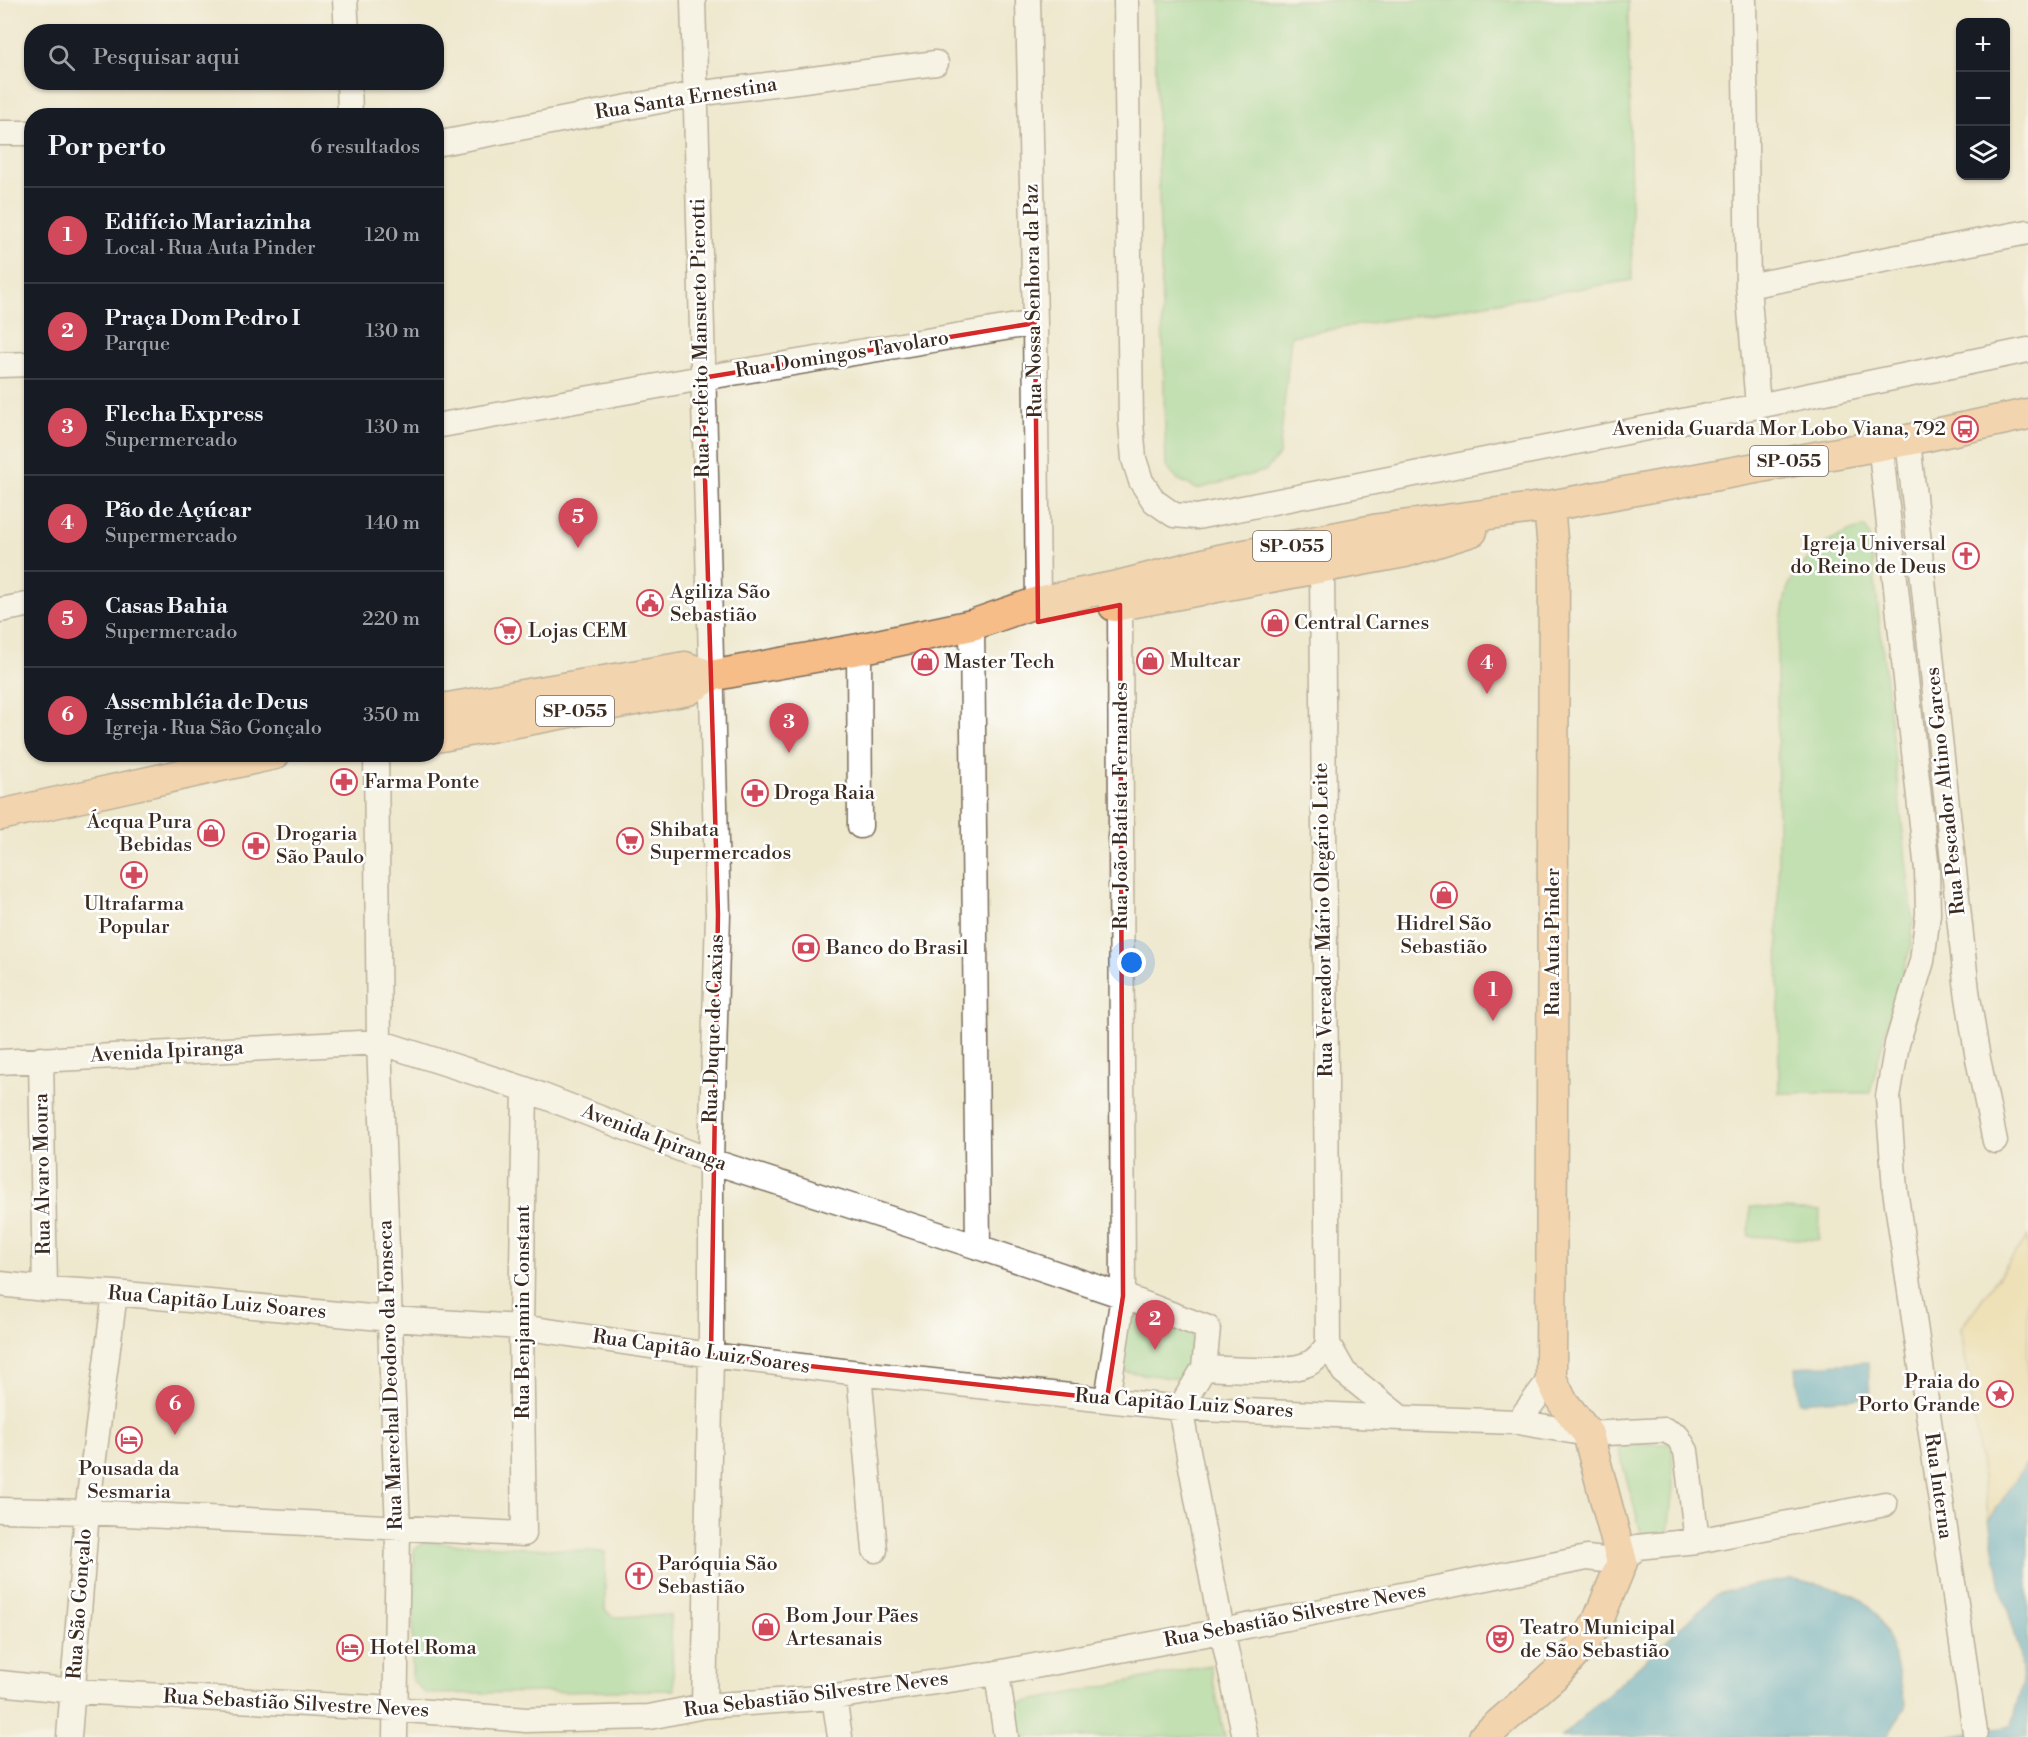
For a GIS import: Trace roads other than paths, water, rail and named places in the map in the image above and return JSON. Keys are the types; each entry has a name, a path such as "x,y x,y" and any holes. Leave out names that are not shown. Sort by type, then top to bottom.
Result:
{"main road":[{"name":"SP-055","path":"444,736 688,690 710,676 859,649 972,625 1038,602 1118,586 1219,560 1379,529 1550,506 1908,440 2028,414"},
{"name":"SP-055","path":"972,625 1038,622 1405,552 1550,506"},
{"name":"Rua Auta Pinder","path":"1550,506 1554,561 1551,1378"},
{"path":"444,709 684,667 710,676"},
{"path":"0,815 239,762"},
{"path":"1481,1736 1558,1672 1579,1649 1597,1623 1622,1562 1588,1434 1562,1401 1551,1378"}],"street":[{"path":"345,0 346,24"},
{"name":"Rua Prefeito Mansueto Pierotti","path":"693,0 710,676"},
{"name":"Rua Nossa Senhora da Paz","path":"1028,0 1038,602"},
{"path":"1126,0 1131,423 1134,459 1141,481 1154,501 1174,515 1197,517 2028,350"},
{"path":"1744,0 1748,286 1758,406"},
{"name":"Rua Santa Ernestina","path":"444,142 696,94 936,63"},
{"path":"349,90 350,108"},
{"path":"0,133 24,133"},
{"path":"1748,286 2028,232"},
{"name":"Rua Domingos Tavolaro","path":"444,425 702,378 1035,323"},
{"path":"0,365 24,364"},
{"name":"Rua Pescador Altino Garces","path":"1908,440 1967,992 1995,1141"},
{"name":"Rua Interna","path":"1878,445 1882,461 1927,870 1928,914 1922,961 1896,1044 1888,1097 1895,1190 1975,1732"},
{"path":"1322,567 1327,555 1336,546 1379,529"},
{"name":"Rua Vereador Mário Olegário Leite","path":"1322,567 1328,1344"},
{"name":"Rua João Batista Fernandes","path":"1107,1399 1123,1296 1120,605"},
{"path":"0,610 24,606"},
{"path":"972,625 978,1247"},
{"path":"859,649 860,826"},
{"name":"Rua Duque de Caxias","path":"705,1706 711,1355 711,1161 718,914 710,676"},
{"name":"Rua Marechal Deodoro da Fonseca","path":"376,762 379,1042 398,1529 395,1737"},
{"name":"Avenida Ipiranga","path":"0,1062 379,1042 525,1089 711,1161 978,1247 1123,1296 1208,1328 1204,1368 1180,1407"},
{"name":"Rua Alvaro Moura","path":"41,1059 45,1289"},
{"name":"Rua Benjamin Constant","path":"398,1529 524,1534 521,1327 525,1089"},
{"name":"Rua Capitão Luiz Soares","path":"0,1284 391,1319 521,1327 711,1355 859,1373 1180,1407 1518,1422 1588,1434 1665,1430 1678,1437 1686,1451 1697,1541"},
{"name":"Rua São Gonçalo","path":"69,1737 87,1512 115,1293"},
{"path":"1328,1344 1344,1372 1401,1418"},
{"name":"Rua Capitão Luiz Soares","path":"1204,1368 1291,1369 1310,1364 1328,1344"},
{"path":"859,1373 875,1551"},
{"path":"1518,1422 1551,1378"},
{"path":"1180,1407 1222,1631 1245,1737"},
{"path":"1622,1562 1637,1547 1697,1541 1885,1504"},
{"path":"0,1510 87,1512 398,1529"},
{"name":"Rua Sebastião Silvestre Neves","path":"0,1683 74,1691 395,1709 526,1728 650,1727 705,1706 834,1697 997,1673 1222,1631 1587,1558 1622,1562"},
{"path":"997,1673 1006,1737"},
{"path":"834,1697 840,1737"}],"water":[{"path":"1868,1362 1870,1397 1799,1402 1796,1367"},
{"path":"2028,1461 2028,1737 1949,1737 2011,1725 2022,1684 2019,1648 2001,1587 1989,1520"},
{"path":"1790,1579 1850,1594 1866,1603 1875,1613 1893,1651 1906,1706 1887,1737 1561,1737 1717,1594"}],"place":[{"name":"Avenida Guarda Mor Lobo Viana, 792","path":"1965,429"},
{"name":"Casas Bahia","path":"578,548"},
{"name":"Igreja Universal do Reino de Deus","path":"1966,556"},
{"name":"Agiliza São Sebastião","path":"650,603"},
{"name":"Central Carnes","path":"1275,623"},
{"name":"Lojas CEM","path":"508,631"},
{"name":"Multcar","path":"1150,661"},
{"name":"Master Tech","path":"925,662"},
{"name":"Pão de Açúcar","path":"1487,694"},
{"name":"Flecha Express","path":"789,753"},
{"name":"Farma Ponte","path":"344,782"},
{"name":"Droga Raia","path":"755,793"},
{"name":"Ácqua Pura Bebidas","path":"211,833"},
{"name":"Shibata Supermercados","path":"630,841"},
{"name":"Drogaria São Paulo","path":"256,846"},
{"name":"Ultrafarma Popular","path":"134,875"},
{"name":"Hidrel São Sebastião","path":"1444,895"},
{"name":"Banco do Brasil","path":"806,948"},
{"name":"Edifício Mariazinha","path":"1493,1021"},
{"name":"Praça Dom Pedro I","path":"1155,1350"},
{"name":"Praia do Porto Grande","path":"2000,1394"},
{"name":"Assembléia de Deus","path":"175,1435"},
{"name":"Pousada da Sesmaria","path":"129,1440"},
{"name":"Paróquia São Sebastião","path":"639,1576"},
{"name":"Bom Jour Pães Artesanais","path":"766,1627"},
{"name":"Teatro Municipal de São Sebastião","path":"1500,1639"},
{"name":"Hotel Roma","path":"350,1648"}]}
